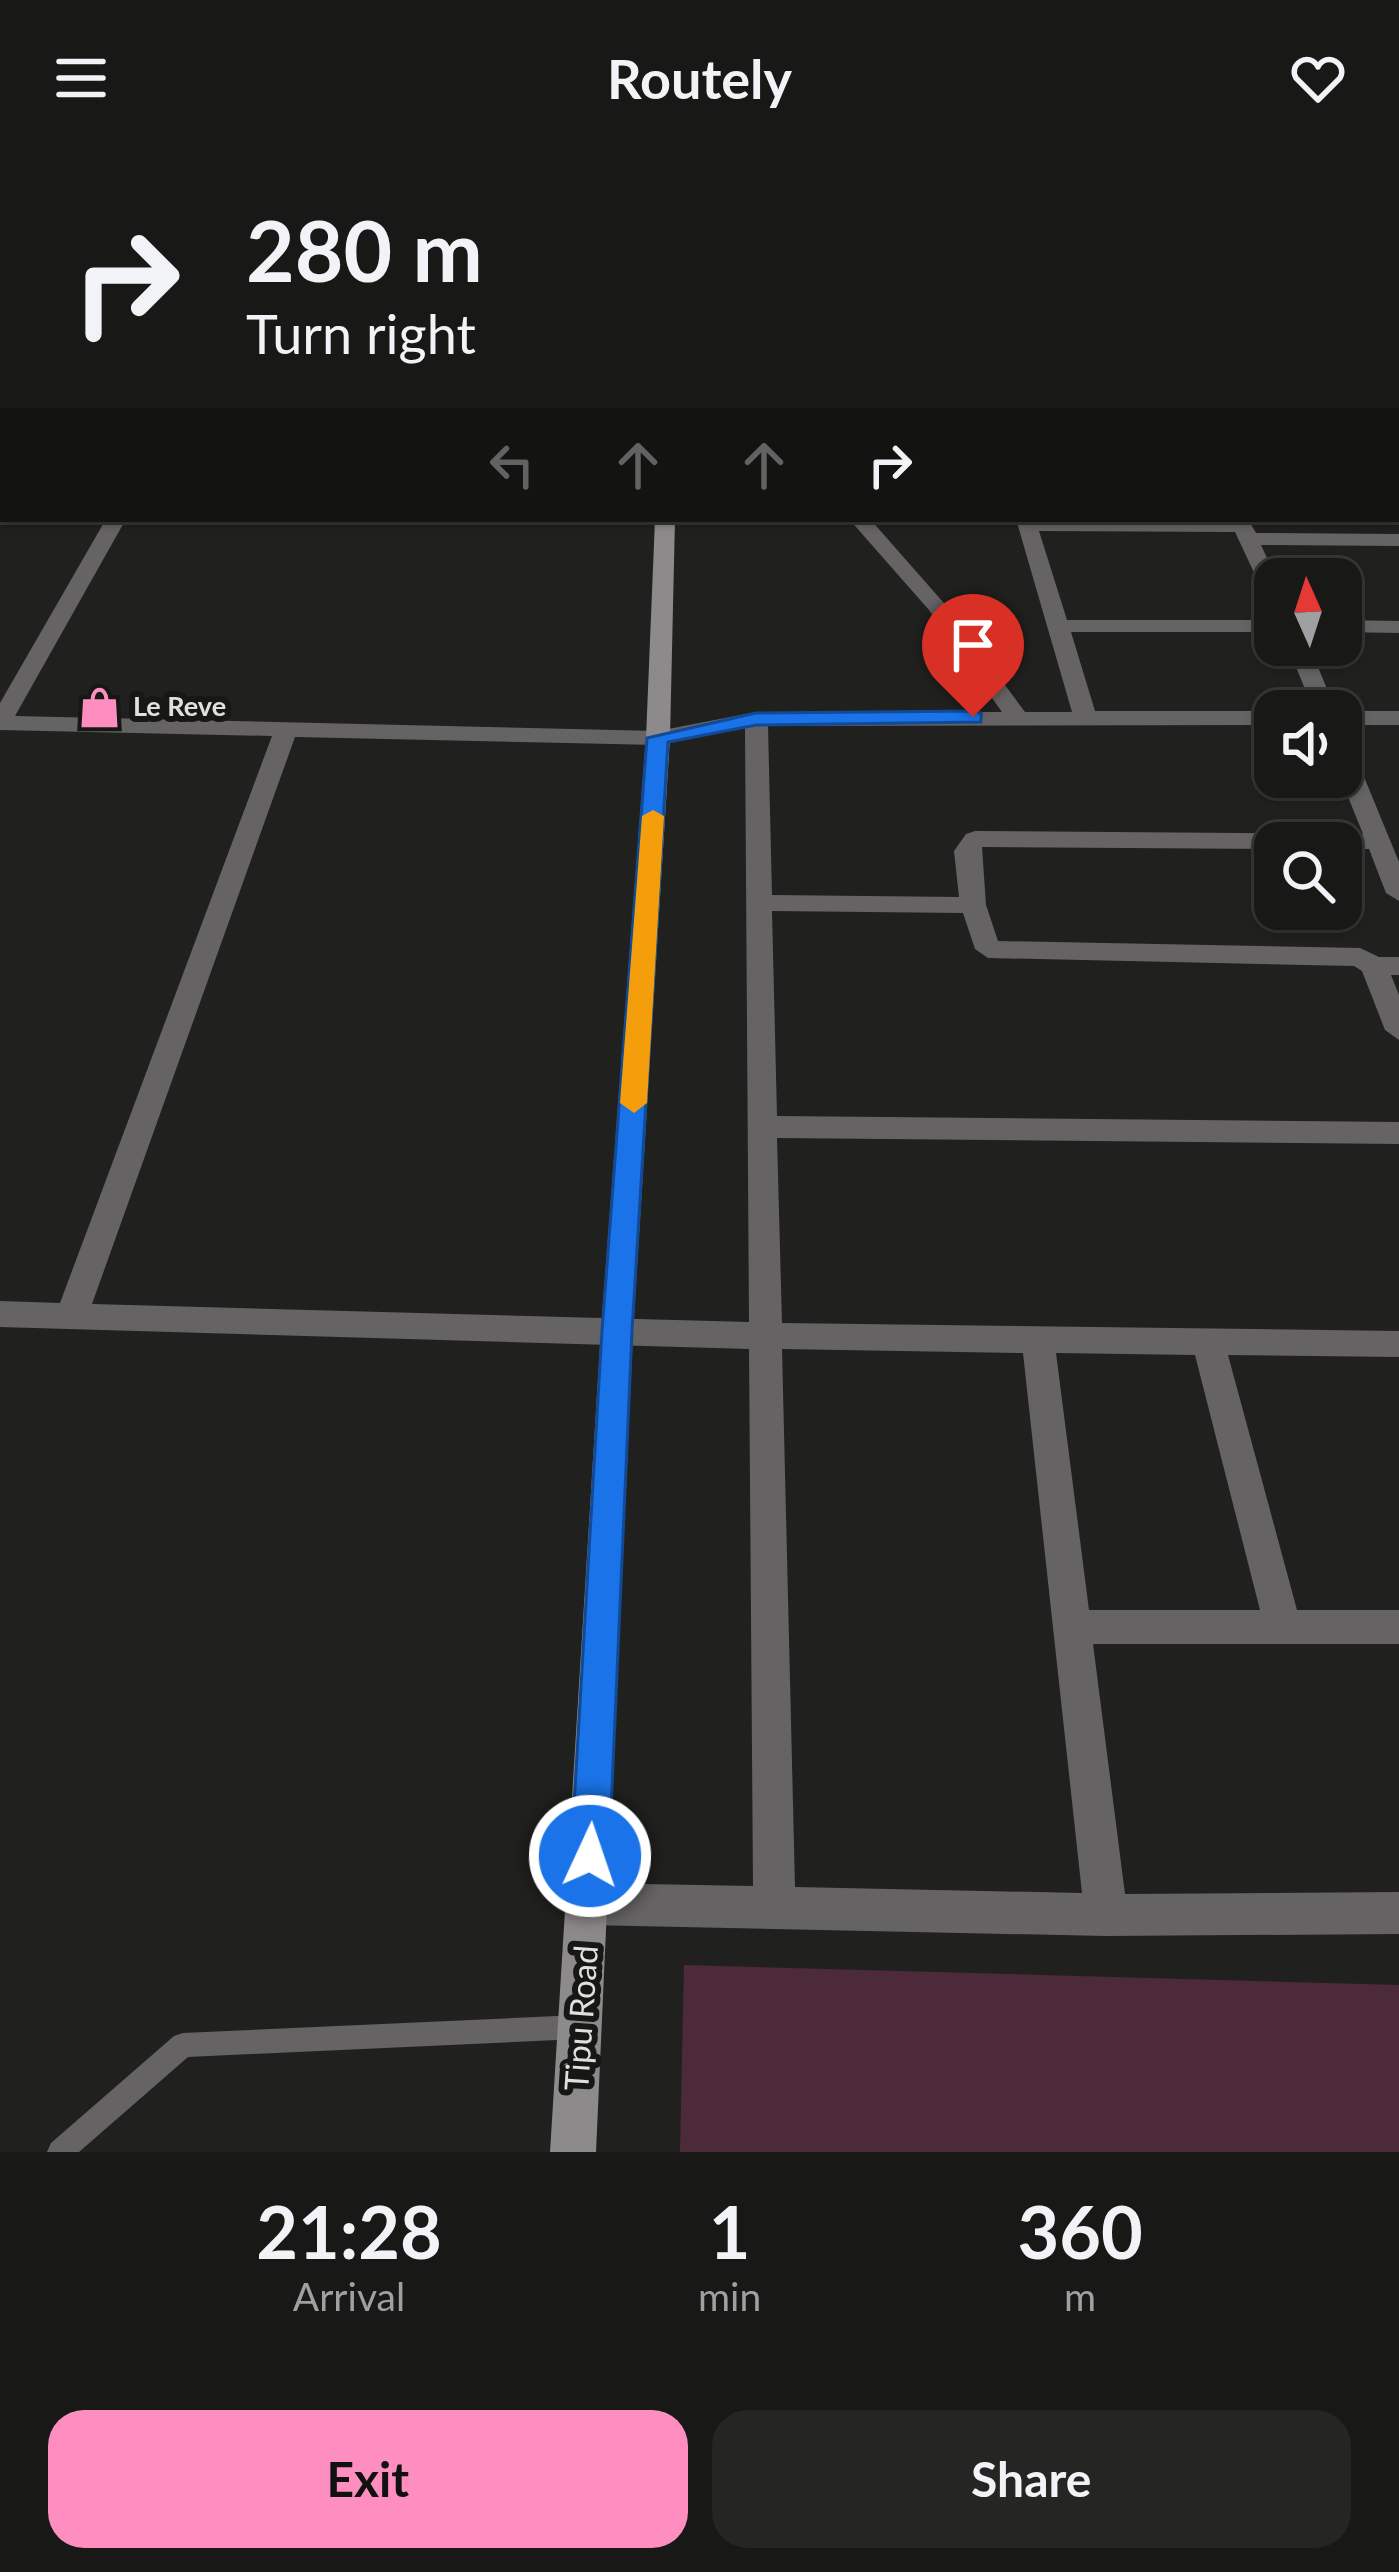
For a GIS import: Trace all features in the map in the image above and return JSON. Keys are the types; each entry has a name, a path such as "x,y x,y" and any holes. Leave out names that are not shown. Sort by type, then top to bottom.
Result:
{"street":[{"path":"114,522 0,723 658,738 756,719 1254,718"},
{"name":"Tipu Road","path":"573,2152 617,1331 658,738 665,522"},
{"path":"863,522 936,606 1017,717"},
{"path":"1085,716 1027,522 1243,528 1399,540"},
{"path":"1243,528 1257,558"},
{"path":"1059,626 1254,626"},
{"path":"1362,626 1399,627"},
{"path":"1362,718 1399,718"},
{"path":"756,719 774,1908"},
{"path":"71,1316 286,729"},
{"path":"1361,798 1399,893"},
{"path":"968,808 975,839 967,851 973,905 988,949 1360,957 1387,966 1399,1030"},
{"path":"1366,811 1399,811"},
{"path":"975,839 1378,842"},
{"path":"758,903 973,905"},
{"path":"765,1127 1399,1133"},
{"path":"0,1314 1038,1342 1399,1344"},
{"path":"1038,1342 1106,1915"},
{"path":"1208,1342 1283,1627"},
{"path":"1074,1627 1399,1627"},
{"path":"588,1904 1106,1915 1399,1913"}],"lane":[{"path":"60,2152 183,2045 580,2027"}],"shaded area":[{"path":"684,1965 1399,1985 1399,2152 680,2152"}],"slow traffic":[{"path":"634,1103 653,816"}],"place":[{"name":"Le Reve","path":"99,707"}],"route":[{"path":"590,1856 617,1331 658,738 756,719 973,717"}]}
